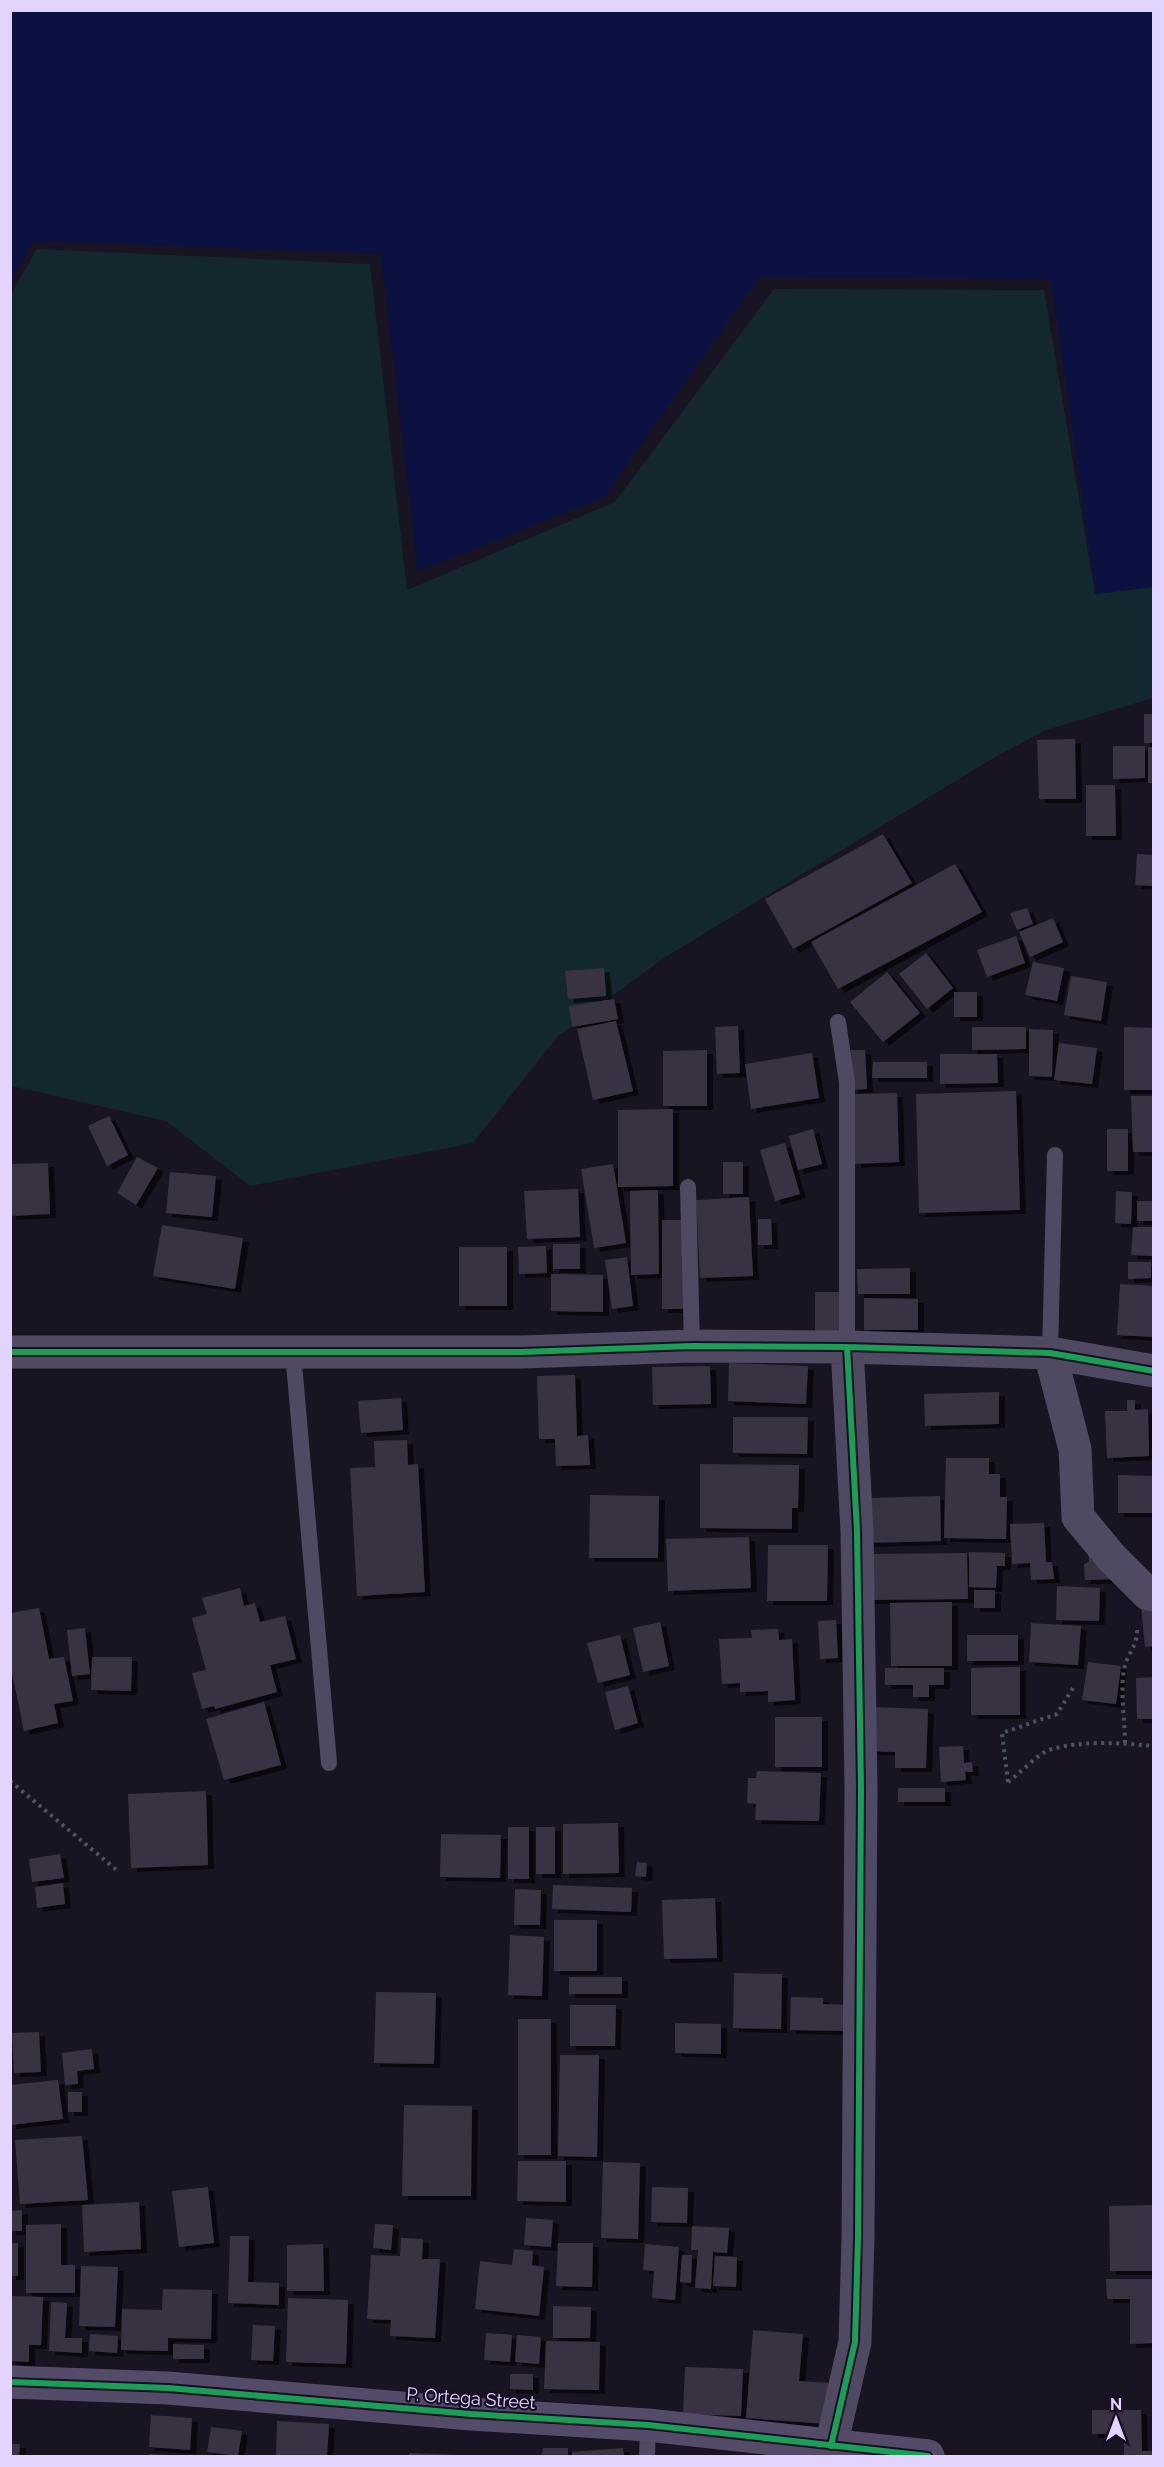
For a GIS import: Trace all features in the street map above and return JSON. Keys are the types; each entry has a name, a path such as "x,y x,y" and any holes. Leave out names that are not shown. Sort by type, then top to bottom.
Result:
{"street":[{"path":"10,1352 522,1352 692,1346 848,1347 1050,1353 1154,1371"},
{"path":"831,2451 855,2342 858,2238 861,1788 857,1531 848,1347"},
{"path":"1050,1353 1075,1449 1078,1517 1142,1586"},
{"name":"P. Ortega Street","path":"10,2382 168,2388 471,2414 648,2441 928,2457"}],"lane":[{"path":"838,1022 847,1082 848,1347"},
{"path":"1050,1353 1055,1155"},
{"path":"688,1187 692,1346"},
{"path":"293,1352 329,1763"}],"path":[{"path":"1125,1743 1124,1670 1137,1641 1136,1616 1125,1602 1142,1586"},
{"path":"1073,1688 1057,1714 1002,1733 1008,1782 1048,1751 1088,1745 1125,1743 1154,1746"},
{"path":"10,1781 119,1872"}],"shaded area":[{"path":"11,10 1153,11 1153,587 1096,594 1051,279 760,277 603,498 418,571 381,254 34,241 11,282"},
{"path":"37,249 370,264 407,590 615,502 774,289 1044,290 1095,594 1153,587 1153,698 1046,730 997,756 664,958 558,1036 473,1143 250,1186 166,1121 11,1086 10,296"}],"building":[{"path":"1144,714 1154,714 1154,743 1144,743"},
{"path":"1075,739 1076,799 1039,799 1037,740"},
{"path":"1113,746 1145,746 1145,778 1113,779"},
{"path":"1148,747 1154,747 1154,783 1148,783"},
{"path":"1086,785 1115,785 1116,836 1086,836"},
{"path":"883,834 912,883 793,949 765,899"},
{"path":"1137,854 1154,855 1154,886 1135,885"},
{"path":"955,864 982,912 838,989 811,942"},
{"path":"1027,908 1033,924 1017,930 1010,913"},
{"path":"1053,918 1063,942 1030,957 1019,932"},
{"path":"1016,936 1025,963 987,977 977,950"},
{"path":"926,953 953,988 927,1009 899,974"},
{"path":"1033,962 1064,968 1057,1001 1025,995"},
{"path":"604,968 606,996 568,999 565,971"},
{"path":"887,972 920,1013 883,1042 850,1002"},
{"path":"1071,976 1107,982 1101,1021 1064,1015"},
{"path":"954,992 977,992 977,1017 954,1017"},
{"path":"614,999 618,1019 572,1027 569,1006"},
{"path":"616,1021 633,1091 593,1100 577,1029"},
{"path":"738,1026 740,1073 717,1074 715,1027"},
{"path":"972,1027 1026,1027 1026,1049 972,1050"},
{"path":"1124,1027 1154,1028 1154,1090 1124,1090"},
{"path":"1029,1029 1053,1030 1052,1077 1029,1076"},
{"path":"1059,1043 1097,1048 1092,1084 1054,1080"},
{"path":"707,1050 707,1106 663,1106 663,1051"},
{"path":"851,1050 865,1050 867,1089 852,1090"},
{"path":"812,1053 819,1098 751,1109 745,1064"},
{"path":"940,1054 997,1054 998,1083 940,1084"},
{"path":"873,1062 927,1062 927,1078 872,1078"},
{"path":"1016,1091 1020,1210 919,1213 916,1094"},
{"path":"897,1093 899,1162 855,1164 853,1094"},
{"path":"1131,1096 1154,1096 1154,1152 1133,1152"},
{"path":"673,1109 673,1186 618,1187 618,1110"},
{"path":"109,1116 128,1155 107,1166 88,1126"},
{"path":"813,1129 822,1164 798,1170 789,1136"},
{"path":"1107,1129 1128,1129 1128,1171 1107,1171"},
{"path":"785,1143 800,1194 775,1201 760,1150"},
{"path":"137,1157 158,1168 136,1205 117,1193"},
{"path":"723,1162 743,1162 743,1194 723,1194"},
{"path":"48,1163 50,1214 10,1216 10,1164"},
{"path":"613,1164 626,1243 594,1248 581,1169"},
{"path":"170,1172 216,1176 212,1217 166,1213"},
{"path":"578,1189 580,1237 527,1239 524,1191"},
{"path":"658,1190 659,1274 631,1275 630,1191"},
{"path":"1116,1191 1132,1192 1131,1224 1115,1223"},
{"path":"749,1197 753,1276 700,1278 696,1200"},
{"path":"1137,1201 1154,1201 1154,1221 1137,1221"},
{"path":"758,1219 771,1219 772,1245 758,1245"},
{"path":"662,1220 685,1220 685,1309 662,1309"},
{"path":"162,1225 243,1238 235,1289 153,1276"},
{"path":"1133,1227 1154,1227 1154,1256 1131,1255"},
{"path":"553,1244 580,1244 580,1269 553,1269"},
{"path":"546,1246 547,1273 519,1274 518,1247"},
{"path":"459,1247 507,1247 507,1306 459,1306"},
{"path":"627,1257 633,1306 612,1309 605,1260"},
{"path":"1128,1262 1151,1262 1151,1278 1128,1279"},
{"path":"910,1268 910,1294 858,1294 857,1269"},
{"path":"551,1274 603,1275 603,1312 551,1311"},
{"path":"1120,1284 1154,1286 1154,1337 1117,1335"},
{"path":"815,1292 843,1292 843,1334 815,1333"},
{"path":"864,1298 918,1299 918,1330 864,1330"},
{"path":"729,1363 808,1366 806,1404 728,1401"},
{"path":"710,1366 711,1404 653,1405 652,1367"},
{"path":"575,1375 577,1436 588,1435 590,1465 556,1466 555,1439 539,1439 537,1376"},
{"path":"999,1392 999,1424 925,1426 924,1394"},
{"path":"401,1398 403,1430 361,1433 358,1401"},
{"path":"1127,1400 1135,1400 1135,1410 1148,1409 1149,1456 1107,1458 1105,1411 1127,1411"},
{"path":"733,1417 808,1417 807,1454 733,1453"},
{"path":"407,1440 408,1465 418,1464 425,1592 357,1596 350,1468 375,1467 374,1441"},
{"path":"946,1458 989,1458 989,1474 1000,1474 1000,1497 1007,1497 1006,1539 944,1538"},
{"path":"700,1464 799,1465 798,1508 792,1508 792,1529 700,1528"},
{"path":"1118,1475 1154,1476 1153,1513 1118,1513"},
{"path":"590,1495 659,1496 658,1558 589,1558"},
{"path":"940,1496 941,1541 866,1543 865,1498"},
{"path":"1044,1523 1046,1562 1052,1562 1054,1579 1031,1580 1030,1563 1012,1564 1010,1524"},
{"path":"749,1537 751,1588 668,1591 666,1539"},
{"path":"768,1545 828,1545 827,1601 767,1601"},
{"path":"1088,1551 1120,1579 1085,1580 1084,1564 1089,1562"},
{"path":"969,1552 1005,1553 1005,1566 997,1566 996,1588 969,1587"},
{"path":"967,1553 968,1599 869,1600 868,1554"},
{"path":"1057,1586 1100,1588 1099,1621 1056,1620"},
{"path":"240,1588 244,1606 255,1603 260,1622 285,1616 296,1659 270,1665 277,1692 215,1709 214,1706 202,1709 192,1673 206,1670 192,1618 207,1614 202,1598"},
{"path":"974,1590 995,1590 995,1608 974,1608"},
{"path":"952,1602 952,1666 891,1666 890,1603"},
{"path":"1154,1604 1154,1646 1145,1647 1141,1606"},
{"path":"39,1608 49,1659 64,1657 73,1701 54,1704 58,1723 24,1731 10,1663 10,1613"},
{"path":"836,1620 838,1658 820,1659 818,1621"},
{"path":"660,1622 669,1666 643,1672 633,1628"},
{"path":"1031,1623 1081,1626 1078,1665 1029,1662"},
{"path":"85,1628 90,1674 72,1676 67,1630"},
{"path":"778,1629 779,1640 792,1639 795,1700 768,1702 768,1691 740,1692 740,1683 722,1684 719,1639 752,1638 751,1630"},
{"path":"620,1635 630,1675 598,1683 587,1643"},
{"path":"967,1635 1018,1635 1018,1661 967,1661"},
{"path":"92,1657 132,1657 131,1691 91,1690"},
{"path":"1088,1662 1121,1666 1116,1704 1082,1700"},
{"path":"1020,1667 1020,1715 971,1715 971,1668"},
{"path":"885,1668 944,1668 944,1685 929,1685 929,1697 913,1697 913,1685 885,1685"},
{"path":"1154,1677 1154,1719 1137,1719 1136,1678"},
{"path":"628,1686 638,1723 615,1730 605,1692"},
{"path":"264,1702 281,1765 224,1780 206,1719"},
{"path":"870,1707 928,1709 926,1768 895,1768 895,1752 868,1751"},
{"path":"775,1717 822,1717 822,1767 775,1767"},
{"path":"963,1746 964,1763 972,1762 973,1772 965,1772 966,1780 941,1782 939,1747"},
{"path":"757,1771 821,1773 819,1821 755,1820 756,1804 747,1803 748,1778 756,1778"},
{"path":"898,1788 945,1788 945,1802 898,1802"},
{"path":"206,1791 208,1865 131,1868 128,1794"},
{"path":"618,1823 619,1873 563,1874 563,1824"},
{"path":"508,1827 529,1827 529,1879 508,1879"},
{"path":"536,1827 555,1827 555,1874 536,1874"},
{"path":"441,1834 501,1835 500,1878 440,1877"},
{"path":"60,1854 64,1878 32,1882 29,1859"},
{"path":"637,1862 647,1863 646,1877 635,1876"},
{"path":"63,1883 65,1904 37,1908 35,1887"},
{"path":"553,1885 632,1888 631,1912 552,1909"},
{"path":"515,1889 541,1890 540,1925 514,1925"},
{"path":"715,1898 717,1958 664,1959 662,1900"},
{"path":"554,1920 597,1920 597,1971 554,1971"},
{"path":"510,1935 544,1937 542,1996 508,1995"},
{"path":"734,1973 782,1974 781,2029 733,2028"},
{"path":"569,1977 622,1977 622,1994 569,1994"},
{"path":"376,1992 436,1993 434,2064 374,2063"},
{"path":"791,1997 823,1998 823,2004 850,2005 849,2031 790,2030"},
{"path":"570,2005 616,2005 615,2046 570,2046"},
{"path":"518,2019 551,2019 551,2155 518,2155"},
{"path":"675,2023 721,2024 721,2054 675,2053"},
{"path":"39,2032 41,2072 14,2073 12,2033"},
{"path":"92,2049 94,2069 77,2071 78,2084 65,2085 62,2053"},
{"path":"560,2055 599,2055 597,2157 558,2156"},
{"path":"58,2080 63,2119 10,2125 10,2085"},
{"path":"68,2092 82,2092 82,2112 68,2112"},
{"path":"404,2105 472,2106 471,2196 402,2196"},
{"path":"82,2136 88,2200 20,2204 15,2140"},
{"path":"518,2161 566,2161 566,2202 517,2201"},
{"path":"603,2162 640,2163 638,2239 601,2238"},
{"path":"208,2187 214,2243 179,2247 172,2191"},
{"path":"652,2187 688,2188 687,2223 651,2222"},
{"path":"139,2202 141,2249 84,2252 82,2205"},
{"path":"1154,2205 1154,2271 1110,2271 1109,2206"},
{"path":"22,2210 22,2231 10,2231 10,2211"},
{"path":"526,2218 553,2220 551,2247 524,2245"},
{"path":"61,2224 61,2265 75,2265 75,2293 26,2293 26,2225"},
{"path":"375,2224 393,2225 391,2250 373,2248"},
{"path":"692,2226 729,2228 727,2253 713,2252 711,2289 695,2288 698,2250 691,2250"},
{"path":"230,2236 249,2236 248,2282 279,2283 279,2305 228,2303"},
{"path":"401,2238 423,2239 422,2259 440,2259 435,2338 390,2336 391,2320 367,2319 371,2255 400,2256"},
{"path":"10,2243 18,2243 18,2276 10,2276"},
{"path":"558,2243 593,2243 592,2287 556,2286"},
{"path":"323,2244 324,2291 287,2291 287,2245"},
{"path":"645,2244 679,2247 675,2300 652,2298 654,2271 643,2270"},
{"path":"514,2249 533,2251 532,2265 544,2267 539,2316 475,2309 480,2261 512,2265"},
{"path":"682,2255 692,2255 691,2283 680,2282"},
{"path":"715,2256 737,2257 736,2287 713,2286"},
{"path":"81,2266 118,2267 115,2327 79,2326"},
{"path":"1106,2279 1154,2279 1154,2343 1130,2344 1130,2299 1107,2299"},
{"path":"163,2289 212,2290 211,2339 168,2338 168,2351 121,2350 122,2309 162,2310"},
{"path":"10,2296 43,2297 41,2345 29,2345 29,2362 10,2361"},
{"path":"288,2298 348,2300 346,2364 286,2362"},
{"path":"51,2302 67,2303 65,2338 82,2338 82,2353 49,2351"},
{"path":"553,2306 591,2307 590,2338 553,2338"},
{"path":"253,2325 275,2326 273,2361 251,2360"},
{"path":"753,2330 803,2334 799,2381 830,2383 827,2424 746,2418"},
{"path":"486,2333 512,2335 510,2362 484,2360"},
{"path":"90,2334 118,2336 117,2353 89,2351"},
{"path":"517,2335 541,2337 539,2364 515,2362"},
{"path":"546,2341 600,2342 599,2390 544,2389"},
{"path":"173,2344 204,2345 204,2359 173,2359"},
{"path":"685,2367 743,2369 741,2416 683,2414"},
{"path":"510,2374 533,2374 533,2390 510,2389"},
{"path":"1092,2410 1141,2410 1142,2451 1154,2451 1154,2456 1124,2456 1124,2434 1092,2434"},
{"path":"151,2415 192,2418 190,2450 149,2447"},
{"path":"277,2421 329,2424 327,2456 276,2456"},
{"path":"211,2427 242,2431 238,2456 207,2452"},
{"path":"10,2444 20,2444 19,2456 10,2456"},
{"path":"543,2448 568,2448 568,2456 542,2456"},
{"path":"623,2448 624,2456 572,2456 572,2452"},
{"path":"409,2453 456,2455 456,2456 409,2456"},
{"path":"149,2454 171,2455 171,2456 149,2456"}],"cycle path":[{"path":"10,1352 522,1352 692,1346 847,1347 1050,1353 1154,1371"},
{"path":"831,2446 855,2342 858,2238 861,1788 857,1531 847,1347"},
{"path":"10,2382 168,2388 471,2414 648,2425 928,2456"}]}
